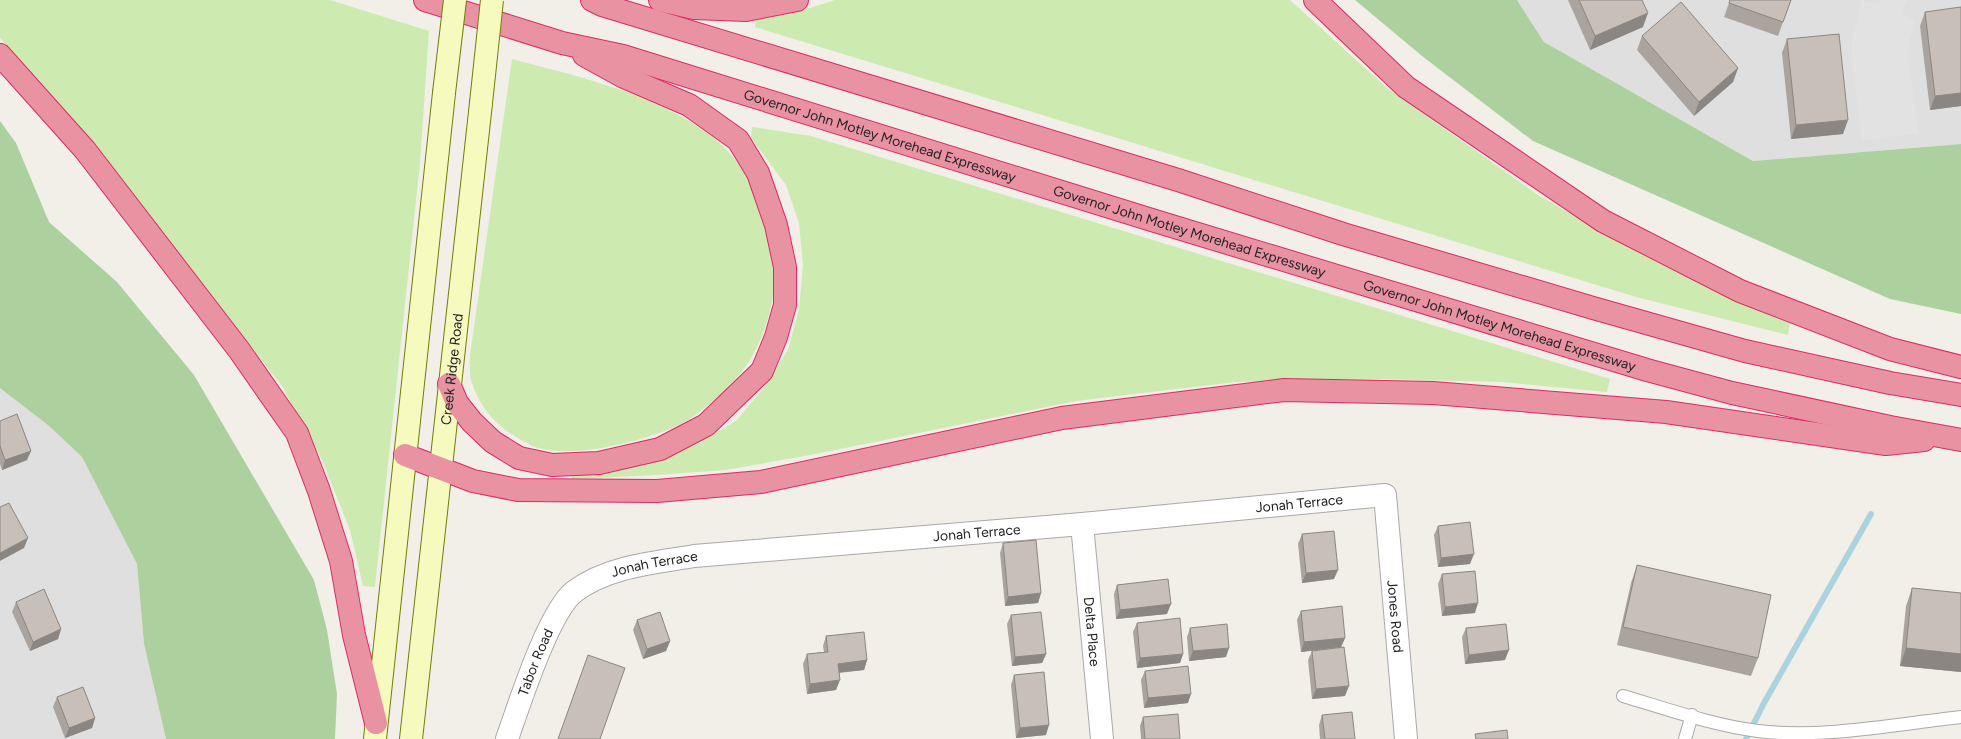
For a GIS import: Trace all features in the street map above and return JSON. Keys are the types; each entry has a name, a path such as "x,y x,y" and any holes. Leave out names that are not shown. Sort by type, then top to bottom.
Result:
{"highway":[{"name":"Governor John Motley Morehead Expressway","path":"425,0 562,43 623,56 1148,219 1647,370 1732,393 1954,439"},
{"path":"592,0 602,5 1178,180 1343,234 1601,310 1745,351 1890,383 1961,395"},
{"path":"660,0 694,8 746,10 797,0"},
{"path":"1315,0 1406,87 1602,221 1740,291 1890,349 1961,367"},
{"path":"449,384 457,403 472,422 493,442 519,458 552,465 599,463 660,449 706,425 762,371 776,336 785,305 785,267 776,225 758,173 738,140 689,105 624,77 562,43"},
{"path":"0,55 85,150 239,350 296,434 319,491 341,561 354,635 375,731"},
{"path":"405,455 473,481 518,490 657,491 761,482 1062,418 1284,390 1433,393 1658,412 1886,444 1954,439"}],"main road":[{"path":"375,731 455,0"},
{"name":"Creek Ridge Road","path":"411,739 442,470 449,384 492,0"}],"street":[{"name":"Jonah Terrace","path":"574,591 606,574 646,564 694,556 1082,524 1385,494"},
{"name":"Jones Road","path":"1385,494 1406,739"},
{"name":"Delta Place","path":"1082,524 1102,739"},
{"name":"Tabor Road","path":"506,739 554,618 574,591"}],"lane":[{"path":"1623,696 1692,716 1759,731 1797,734 1841,731 1961,717"},
{"path":"1685,739 1692,716"}],"shaded area":[{"path":"1517,0 1961,0 1961,144 1753,161 1544,42"},
{"path":"1862,0 1877,4 1880,3 1881,0 1907,0 1902,12 1915,21 1909,42 1908,56 1918,133 1862,141 1852,58 1852,42"},
{"path":"0,388 49,426 82,457 137,564 144,644 166,739 0,739"}],"green space":[{"path":"0,0 330,0 429,31 420,163 375,587 363,586 350,530 322,460 282,386 48,91 0,38"},
{"path":"835,0 1290,0 1387,88 1538,195 1647,257 1790,323 1788,335 1636,297 755,27 756,19 794,13"},
{"path":"1355,0 1517,0 1544,42 1753,161 1961,144 1961,314 1890,299 1533,141 1422,56"},
{"path":"512,59 613,87 638,96 685,118 721,144 739,165 754,189 763,209 770,229 774,250 775,271 774,291 770,312 763,333 749,362 720,395 688,420 674,427 637,440 614,446 575,451 550,450 534,447 505,430 484,408 479,400 470,377 470,355"},
{"path":"0,121 16,143 49,222 117,282 194,375 314,580 327,630 337,694 335,739 166,739 144,644 137,564 82,457 49,426 0,388"},
{"path":"752,127 811,136 1610,379 1607,392 1501,382 1375,379 1236,382 1076,401 816,454 726,470 572,479 571,473 654,461 697,444 736,421 763,389 788,350 799,309 803,265 799,223 786,185 751,138"}],"building":[{"path":"1579,0 1642,0 1648,13 1595,36"},
{"path":"1730,0 1791,0 1783,22 1729,3"},
{"path":"1681,2 1738,68 1699,102 1642,36"},
{"path":"1961,7 1961,93 1935,96 1925,12"},
{"path":"1839,34 1848,120 1796,125 1787,39"},
{"path":"17,414 31,451 5,460 0,446 0,421"},
{"path":"9,503 28,538 0,553 0,507"},
{"path":"1470,522 1474,554 1441,558 1438,526"},
{"path":"1334,531 1338,570 1306,573 1302,534"},
{"path":"1036,540 1041,593 1008,597 1003,543"},
{"path":"1637,565 1771,595 1758,658 1623,627"},
{"path":"1475,571 1478,603 1445,607 1442,574"},
{"path":"1168,579 1171,604 1120,610 1117,585"},
{"path":"1912,588 1961,593 1961,654 1906,648"},
{"path":"44,589 61,629 33,642 16,602"},
{"path":"1342,606 1345,638 1304,642 1301,611"},
{"path":"660,612 670,641 647,649 637,620"},
{"path":"1041,612 1046,654 1015,657 1011,615"},
{"path":"1180,618 1183,654 1140,658 1137,623"},
{"path":"1227,624 1229,648 1193,651 1190,628"},
{"path":"1506,624 1509,650 1469,655 1466,628"},
{"path":"864,632 867,660 838,664 840,680 810,684 807,654 828,652 826,636"},
{"path":"1344,647 1349,686 1316,689 1312,651"},
{"path":"588,655 625,668 600,739 558,739"},
{"path":"1188,666 1191,694 1148,698 1145,671"},
{"path":"1044,672 1049,725 1020,728 1014,675"},
{"path":"83,687 95,718 69,728 57,697"},
{"path":"1352,712 1355,739 1325,739 1322,715"},
{"path":"1178,714 1180,739 1145,739 1143,717"},
{"path":"1507,730 1508,739 1476,739 1475,734"}],"waterway":[{"path":"1746,739 1764,703 1871,514"}]}
